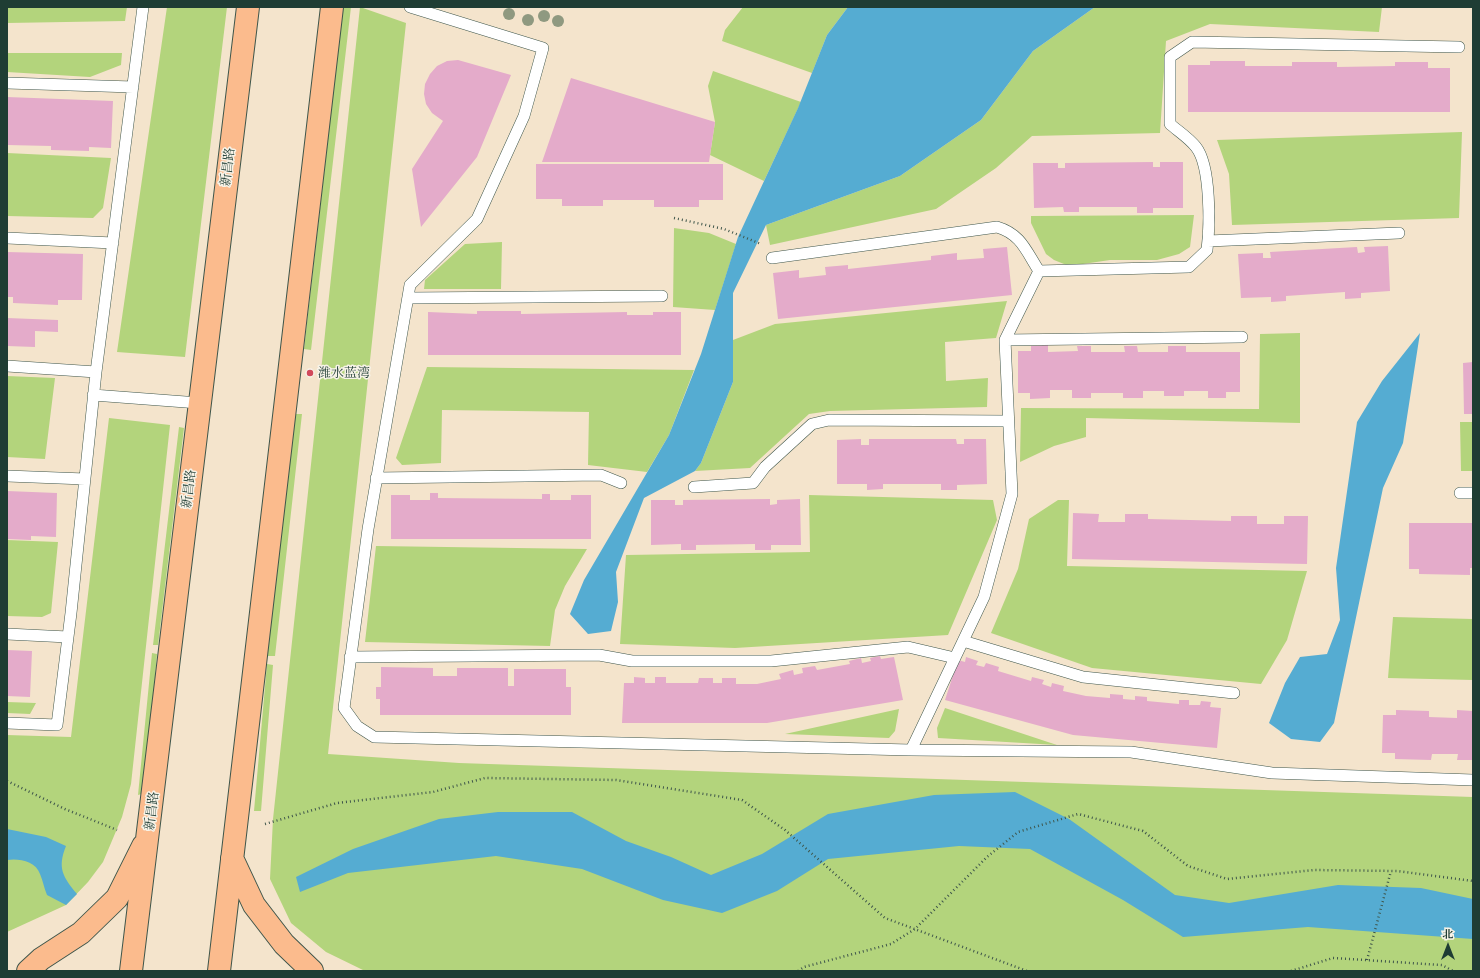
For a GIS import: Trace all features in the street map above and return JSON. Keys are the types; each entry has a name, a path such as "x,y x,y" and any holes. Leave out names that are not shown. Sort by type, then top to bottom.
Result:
{"main road":[{"name":"新昌路","path":"131,971 248,7"},
{"path":"219,971 231,857 332,7"},
{"path":"28,971 41,958 81,933 117,898 149,832"},
{"path":"231,857 254,905 284,944 312,971"}],"lane":[{"path":"7,723 57,725 68,637 93,395 143,7"},
{"path":"410,7 543,48 524,116 477,219 410,285 376,478 350,657 344,708 357,726 374,737 911,750 1132,752 1272,772 1473,780"},
{"path":"1039,271 1189,267 1207,250 1209,226 1204,164 1196,147 1170,124 1170,57 1192,42 1459,47"},
{"path":"7,83 133,87"},
{"path":"772,258 997,227 1009,231 1019,240 1039,271"},
{"path":"1208,241 1399,233"},
{"path":"7,238 113,243"},
{"path":"911,750 984,596 1012,494 1005,340 1039,271"},
{"path":"408,298 662,296"},
{"path":"1005,340 1242,337"},
{"path":"7,366 96,372"},
{"path":"93,395 199,403"},
{"path":"694,487 752,483 765,467 812,424 829,420 1008,421"},
{"path":"376,478 601,475 621,483"},
{"path":"7,476 85,479"},
{"path":"1460,493 1473,493"},
{"path":"7,634 68,637"},
{"path":"962,641 1084,677 1234,692"},
{"path":"350,657 599,655 632,661 771,661 908,647 954,658"}],"path":[{"path":"674,218 724,229 765,246"},
{"path":"265,824 338,803 433,792 484,778 616,780 742,800 789,834 885,918 1027,971"},
{"path":"7,781 65,809 117,830"},
{"path":"798,971 804,967 891,944 915,929 987,857 1018,832 1078,814 1143,831 1188,866 1227,879 1314,870 1391,871 1473,881"},
{"path":"1367,960 1391,871"},
{"path":"1291,971 1333,958 1442,965 1453,971"}],"green space":[{"path":"7,7 127,7 125,21 7,23"},
{"path":"167,7 227,7 185,357 117,352"},
{"path":"343,7 351,7 311,350 304,349"},
{"path":"360,7 406,23 328,754 459,763 1473,797 1473,971 365,971 326,952 291,923 270,879 273,819"},
{"path":"743,7 848,7 827,35 812,73 722,41 725,30"},
{"path":"1095,7 1382,7 1379,32 1210,24 1166,41 1160,133 1032,136 996,168 936,209 770,245 766,225 900,176 981,120 1033,51"},
{"path":"7,53 122,53 121,65 90,77 7,72"},
{"path":"713,71 801,102 764,181 710,155 715,122 708,86"},
{"path":"1462,132 1459,218 1232,225 1229,174 1217,140"},
{"path":"7,153 111,158 103,208 93,218 7,216"},
{"path":"1194,215 1190,247 1179,254 1157,260 1110,260 1069,266 1054,260 1046,254 1031,223 1031,216"},
{"path":"674,228 709,233 736,244 715,310 673,307"},
{"path":"502,242 501,289 424,289 425,280 465,244"},
{"path":"1007,301 996,338 945,342 946,381 988,378 987,407 830,411 809,414 750,468 695,471 701,463 733,382 733,340 775,324"},
{"path":"1300,333 1300,423 1086,418 1086,437 1054,446 1020,462 1021,408 1259,409 1260,334"},
{"path":"427,367 694,370 669,435 647,472 588,465 589,412 442,410 441,463 402,465 396,458"},
{"path":"7,376 55,378 45,459 7,457"},
{"path":"294,414 302,414 275,656 267,656"},
{"path":"109,418 170,425 131,784 122,817 103,862 88,882 66,905 7,932 7,735 71,737"},
{"path":"1460,422 1473,422 1473,471 1461,471"},
{"path":"179,427 184,428 158,645 153,645"},
{"path":"809,495 993,500 997,520 948,635 735,648 620,644 626,555 810,552"},
{"path":"1058,500 1069,500 1067,566 1307,571 1287,640 1261,684 1092,668 991,633 1018,569 1029,519"},
{"path":"7,540 58,542 51,613 42,617 7,616"},
{"path":"376,546 587,549 565,586 555,610 550,646 365,642"},
{"path":"1393,617 1473,619 1473,680 1388,678"},
{"path":"152,653 157,654 145,793 138,795"},
{"path":"267,664 273,665 261,811 254,811"},
{"path":"7,702 36,703 30,714 7,713"},
{"path":"945,708 1057,745 938,738 937,728"},
{"path":"899,709 895,731 889,738 785,734"}],"water":[{"path":"848,7 1095,7 1033,51 981,120 900,176 766,225 733,293 733,382 701,463 695,471 644,498 616,572 618,602 611,631 588,634 570,614 584,580 669,435 701,354 738,237 798,108 827,35"},
{"path":"1420,333 1403,443 1383,488 1334,723 1320,742 1291,739 1269,723 1285,683 1300,657 1327,654 1340,620 1336,568 1357,422 1382,381"},
{"path":"1015,792 1069,819 1175,895 1229,903 1338,885 1421,888 1473,899 1473,939 1308,927 1183,937 1123,900 1030,849 959,846 828,859 777,891 722,913 663,900 582,869 496,856 348,873 300,892 296,877 353,849 439,819 498,812 572,812 626,841 671,857 711,875 762,854 828,814 934,795"},
{"path":"7,829 46,837 66,846 62,860 63,872 77,894 66,905 47,895 40,874 35,866 26,861 7,860"}],"building":[{"path":"458,60 511,75 477,157 421,227 412,169 443,121 432,113 426,104 424,94 425,84 430,74 437,66 447,61"},
{"path":"1210,61 1245,61 1245,66 1292,66 1292,62 1337,62 1337,67 1395,66 1395,62 1428,62 1428,68 1450,68 1450,112 1188,112 1188,65 1210,65"},
{"path":"571,78 715,122 709,162 542,162"},
{"path":"7,97 113,101 111,148 89,147 89,151 51,150 51,146 7,145"},
{"path":"1153,162 1153,167 1160,167 1160,162 1183,162 1183,208 1153,208 1153,213 1137,213 1137,207 1079,207 1079,212 1064,212 1063,207 1034,208 1033,163 1058,163 1058,168 1065,168 1065,163"},
{"path":"536,164 723,164 723,200 699,200 699,207 654,207 654,200 603,200 603,206 562,206 562,199 536,199"},
{"path":"1388,246 1390,291 1361,293 1361,298 1345,299 1345,292 1286,296 1286,301 1271,302 1271,297 1241,298 1238,254 1263,253 1263,258 1271,258 1270,252 1357,247 1358,253 1365,252 1364,247"},
{"path":"1007,247 1012,295 778,319 773,273 799,270 799,278 826,275 825,267 848,265 848,269 931,260 931,256 957,253 957,260 984,258 983,249"},
{"path":"7,252 83,254 82,300 58,300 58,305 13,303 13,297 7,297"},
{"path":"477,311 521,311 521,314 627,312 627,315 653,315 653,312 681,312 681,355 428,355 428,312 477,314"},
{"path":"7,318 58,320 58,332 35,331 35,347 7,346"},
{"path":"1048,345 1048,352 1078,351 1077,346 1091,346 1091,352 1125,352 1124,346 1137,346 1138,352 1168,352 1168,346 1186,346 1186,352 1240,352 1240,392 1226,392 1226,398 1208,398 1208,391 1184,391 1184,396 1164,396 1164,391 1143,391 1143,398 1123,398 1123,393 1091,393 1091,398 1072,398 1072,390 1050,390 1050,398 1030,399 1030,393 1018,393 1018,351 1031,351 1031,346"},
{"path":"1473,362 1473,414 1464,414 1463,363"},
{"path":"861,439 861,445 869,445 869,439 956,439 957,444 964,444 964,439 986,439 987,484 957,485 957,490 941,490 941,484 883,484 883,489 867,490 867,484 837,484 837,440"},
{"path":"7,491 57,493 56,537 31,536 31,540 7,539"},
{"path":"430,493 438,493 438,498 542,499 542,494 550,494 550,500 571,500 571,495 591,495 591,539 391,539 391,495 410,495 410,500 430,500"},
{"path":"770,499 770,505 777,504 777,500 800,499 801,545 771,545 771,550 755,550 755,544 696,545 696,550 681,550 681,544 651,545 651,500 675,500 675,505 683,505 683,500"},
{"path":"1073,513 1099,514 1098,522 1125,522 1125,514 1148,514 1148,519 1231,521 1231,516 1257,516 1257,524 1284,524 1284,516 1308,516 1307,564 1072,559"},
{"path":"1409,523 1473,523 1473,568 1470,568 1470,575 1419,574 1419,569 1409,569"},
{"path":"7,650 32,651 30,697 7,696"},
{"path":"880,656 881,659 894,657 903,700 767,723 622,723 624,683 634,683 634,677 645,678 645,683 655,683 655,677 666,677 666,683 698,683 699,678 713,678 713,683 722,683 722,678 736,678 736,684 757,684 781,679 779,674 793,670 794,675 803,673 802,668 815,666 817,670 850,664 849,661 861,658 862,663 871,661 870,658"},
{"path":"966,657 978,661 976,665 984,667 986,663 999,667 998,671 1031,681 1032,677 1044,680 1042,684 1051,687 1052,683 1064,686 1063,691 1086,696 1110,698 1110,694 1123,695 1123,699 1135,700 1135,696 1147,697 1147,701 1179,704 1179,700 1189,700 1189,705 1200,705 1201,701 1211,702 1210,707 1221,708 1217,748 1073,735 945,700 958,660 965,662"},
{"path":"381,667 433,668 433,676 457,676 457,668 508,668 508,686 514,686 514,669 566,669 566,687 571,687 571,715 380,715 380,699 376,699 376,687 381,687"},
{"path":"1396,710 1429,711 1429,717 1457,718 1457,710 1473,711 1473,760 1457,760 1458,754 1432,754 1431,760 1395,759 1395,753 1382,753 1383,715 1396,715"}],"place":[{"name":"潍水蓝湾","path":"310,373"}]}
